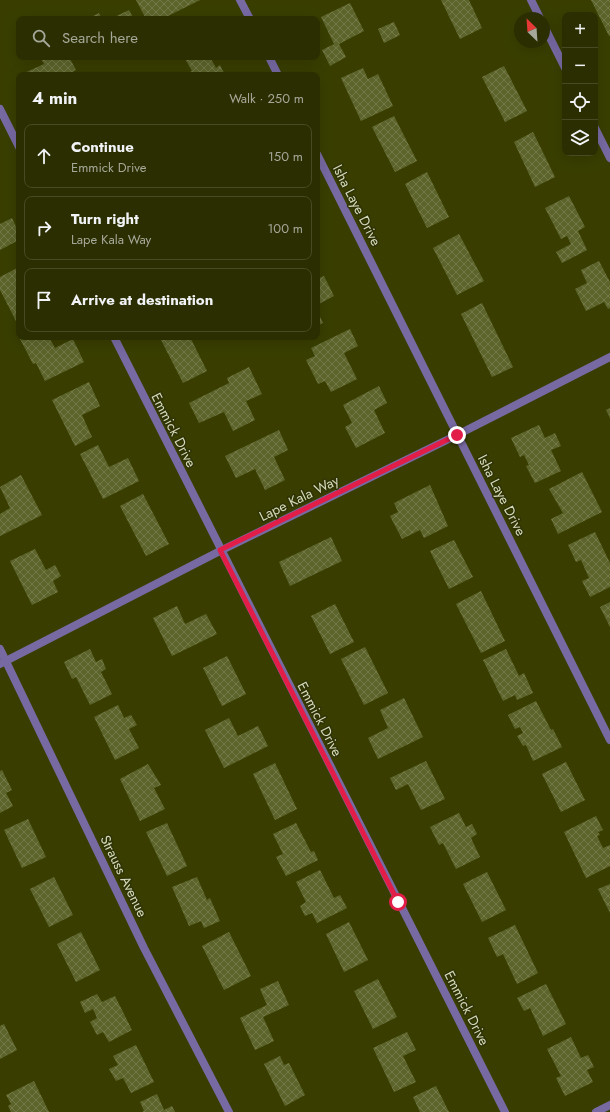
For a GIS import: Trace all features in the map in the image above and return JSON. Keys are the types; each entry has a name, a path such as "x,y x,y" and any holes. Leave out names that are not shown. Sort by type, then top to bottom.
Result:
{"street":[{"path":"240,0 248,16"},
{"path":"531,0 537,12"},
{"path":"550,38 562,62"},
{"path":"270,60 276,72"},
{"path":"0,109 16,141"},
{"path":"598,134 610,158"},
{"name":"Isha Laye Drive","path":"320,160 610,740"},
{"name":"Emmick Drive","path":"115,340 220,550 505,1112"},
{"name":"Lape Kala Way","path":"3,662 220,550 457,435 610,357"},
{"name":"Strauss Avenue","path":"0,650 3,662 144,948 229,1112"},
{"path":"596,1112 610,1105"}],"building":[{"path":"136,0 200,0 168,16 144,16"},
{"path":"441,0 469,0 482,28 460,39"},
{"path":"591,0 610,0 610,36 598,12"},
{"path":"350,3 364,31 339,44 346,57 330,66 322,50 334,44 321,17"},
{"path":"129,10 132,16 116,16"},
{"path":"99,13 100,16 93,16"},
{"path":"394,22 400,35 384,43 378,29"},
{"path":"42,60 71,60 76,70 72,72 27,72 44,64"},
{"path":"186,60 212,60 216,68 220,65 224,72 190,72 192,71"},
{"path":"504,66 527,111 505,122 482,77"},
{"path":"363,68 368,79 378,74 393,106 361,121 341,78"},
{"path":"394,116 417,161 395,172 372,127"},
{"path":"533,132 555,177 535,187 514,142"},
{"path":"427,172 449,217 427,228 405,184"},
{"path":"569,196 585,227 578,231 587,250 562,263 556,252 571,244 567,236 561,239 545,208"},
{"path":"12,218 16,227 16,242 0,250 0,224"},
{"path":"459,234 484,281 457,295 433,248"},
{"path":"599,261 610,282 610,308 608,309 604,302 586,311 575,289 587,283 581,270"},
{"path":"16,269 16,321 0,290 0,277"},
{"path":"324,276 334,296 320,303 320,278"},
{"path":"482,303 513,367 492,377 461,314"},
{"path":"320,316 323,323 320,324"},
{"path":"350,329 358,346 344,353 357,379 331,392 325,381 318,384 306,360 315,356 311,348"},
{"path":"21,340 51,340 55,348 73,340 84,362 45,381 36,363 33,364"},
{"path":"161,340 192,340 207,371 183,383"},
{"path":"249,367 262,394 246,401 255,420 233,431 224,412 199,423 189,403 229,383 227,378"},
{"path":"89,382 100,406 82,415 92,437 75,446 52,400"},
{"path":"379,386 387,403 374,410 385,433 356,448 345,427 352,423 343,405"},
{"path":"610,408 610,418 606,410"},
{"path":"539,425 545,438 555,433 561,446 551,450 561,471 535,483 526,466 529,465 524,455 520,457 511,438"},
{"path":"279,430 288,450 274,457 285,480 265,490 255,469 236,478 225,456"},
{"path":"98,445 109,467 128,458 139,481 103,499 80,454"},
{"path":"582,472 602,512 558,534 551,519 563,513 549,489"},
{"path":"21,475 42,515 0,536 0,514 10,508 0,487"},
{"path":"430,485 448,526 424,538 420,530 402,539 390,516 398,512 394,503"},
{"path":"143,494 169,544 146,556 120,506"},
{"path":"595,532 610,563 610,587 590,597 582,581 589,578 581,560 576,562 568,545"},
{"path":"331,537 342,561 290,586 279,562"},
{"path":"454,540 473,577 449,589 430,551"},
{"path":"35,549 46,570 55,565 61,576 53,581 58,592 32,605 10,561"},
{"path":"481,591 505,641 481,653 456,604"},
{"path":"610,602 610,627 600,607"},
{"path":"335,604 354,642 330,654 311,616"},
{"path":"177,606 185,624 206,614 217,634 172,656 153,618"},
{"path":"365,647 388,693 364,705 341,659"},
{"path":"90,649 96,662 102,659 106,669 101,672 112,694 90,705 76,677 72,679 64,662"},
{"path":"506,649 519,676 524,673 533,693 517,700 515,695 503,701 483,660"},
{"path":"227,656 246,694 222,706 203,668"},
{"path":"404,698 423,737 378,759 368,738 388,728 380,710"},
{"path":"536,701 551,730 553,729 562,747 533,761 526,745 523,746 517,736 523,733 520,727 515,729 508,715"},
{"path":"118,705 124,718 131,715 137,725 129,729 139,748 115,760 94,717"},
{"path":"229,718 238,736 258,726 268,746 224,768 205,730"},
{"path":"426,761 445,799 421,810 408,784 396,790 390,778"},
{"path":"566,762 585,800 561,812 542,774"},
{"path":"275,763 297,809 275,820 253,774"},
{"path":"148,764 161,785 154,788 165,809 140,821 120,779"},
{"path":"2,770 12,790 6,793 13,806 0,813 0,771"},
{"path":"459,813 466,827 472,824 477,834 471,838 480,857 456,869 443,843 439,845 430,827"},
{"path":"596,816 603,830 598,832 600,835 597,836 603,848 610,845 610,866 586,878 564,832"},
{"path":"28,819 46,857 22,868 4,830"},
{"path":"167,823 187,866 167,876 146,832"},
{"path":"296,823 311,852 314,851 318,860 286,876 276,857 283,854 273,834"},
{"path":"320,870 334,898 340,895 347,908 317,923 312,913 305,916 300,906 306,902 296,882"},
{"path":"487,872 506,910 482,922 463,884"},
{"path":"54,877 73,915 49,927 30,889"},
{"path":"197,877 207,900 210,898 220,921 204,928 201,921 189,926 172,887"},
{"path":"610,884 610,913 598,889"},
{"path":"349,922 368,960 344,972 326,934"},
{"path":"515,925 538,973 517,984 503,954 497,957 488,938"},
{"path":"81,932 100,970 76,982 57,944"},
{"path":"229,932 251,976 224,990 202,946"},
{"path":"378,979 397,1017 373,1029 354,991"},
{"path":"278,981 289,1005 263,1017 274,1041 255,1050 240,1018 267,1005 260,989"},
{"path":"546,984 566,1024 543,1036 530,1008 524,1011 517,998"},
{"path":"97,994 102,1002 115,996 132,1030 109,1042 103,1032 97,1035 90,1022 97,1018 93,1009 85,1013 80,1002"},
{"path":"4,1024 17,1050 0,1059 0,1026"},
{"path":"407,1032 416,1050 403,1056 416,1082 394,1092 373,1048"},
{"path":"571,1037 581,1058 588,1055 594,1067 587,1070 593,1082 565,1096 556,1078 561,1076 547,1049"},
{"path":"136,1045 154,1082 131,1093 123,1078 116,1081 109,1069 118,1065 113,1056"},
{"path":"280,1056 284,1065 289,1063 305,1095 285,1106 264,1064"},
{"path":"34,1081 49,1112 11,1112 8,1106 11,1104 6,1095"},
{"path":"436,1086 449,1112 420,1112 413,1097"},
{"path":"157,1094 164,1110 172,1106 175,1112 142,1112 144,1111 140,1102"}],"route":[{"path":"398,902 220,550 457,435"}]}
